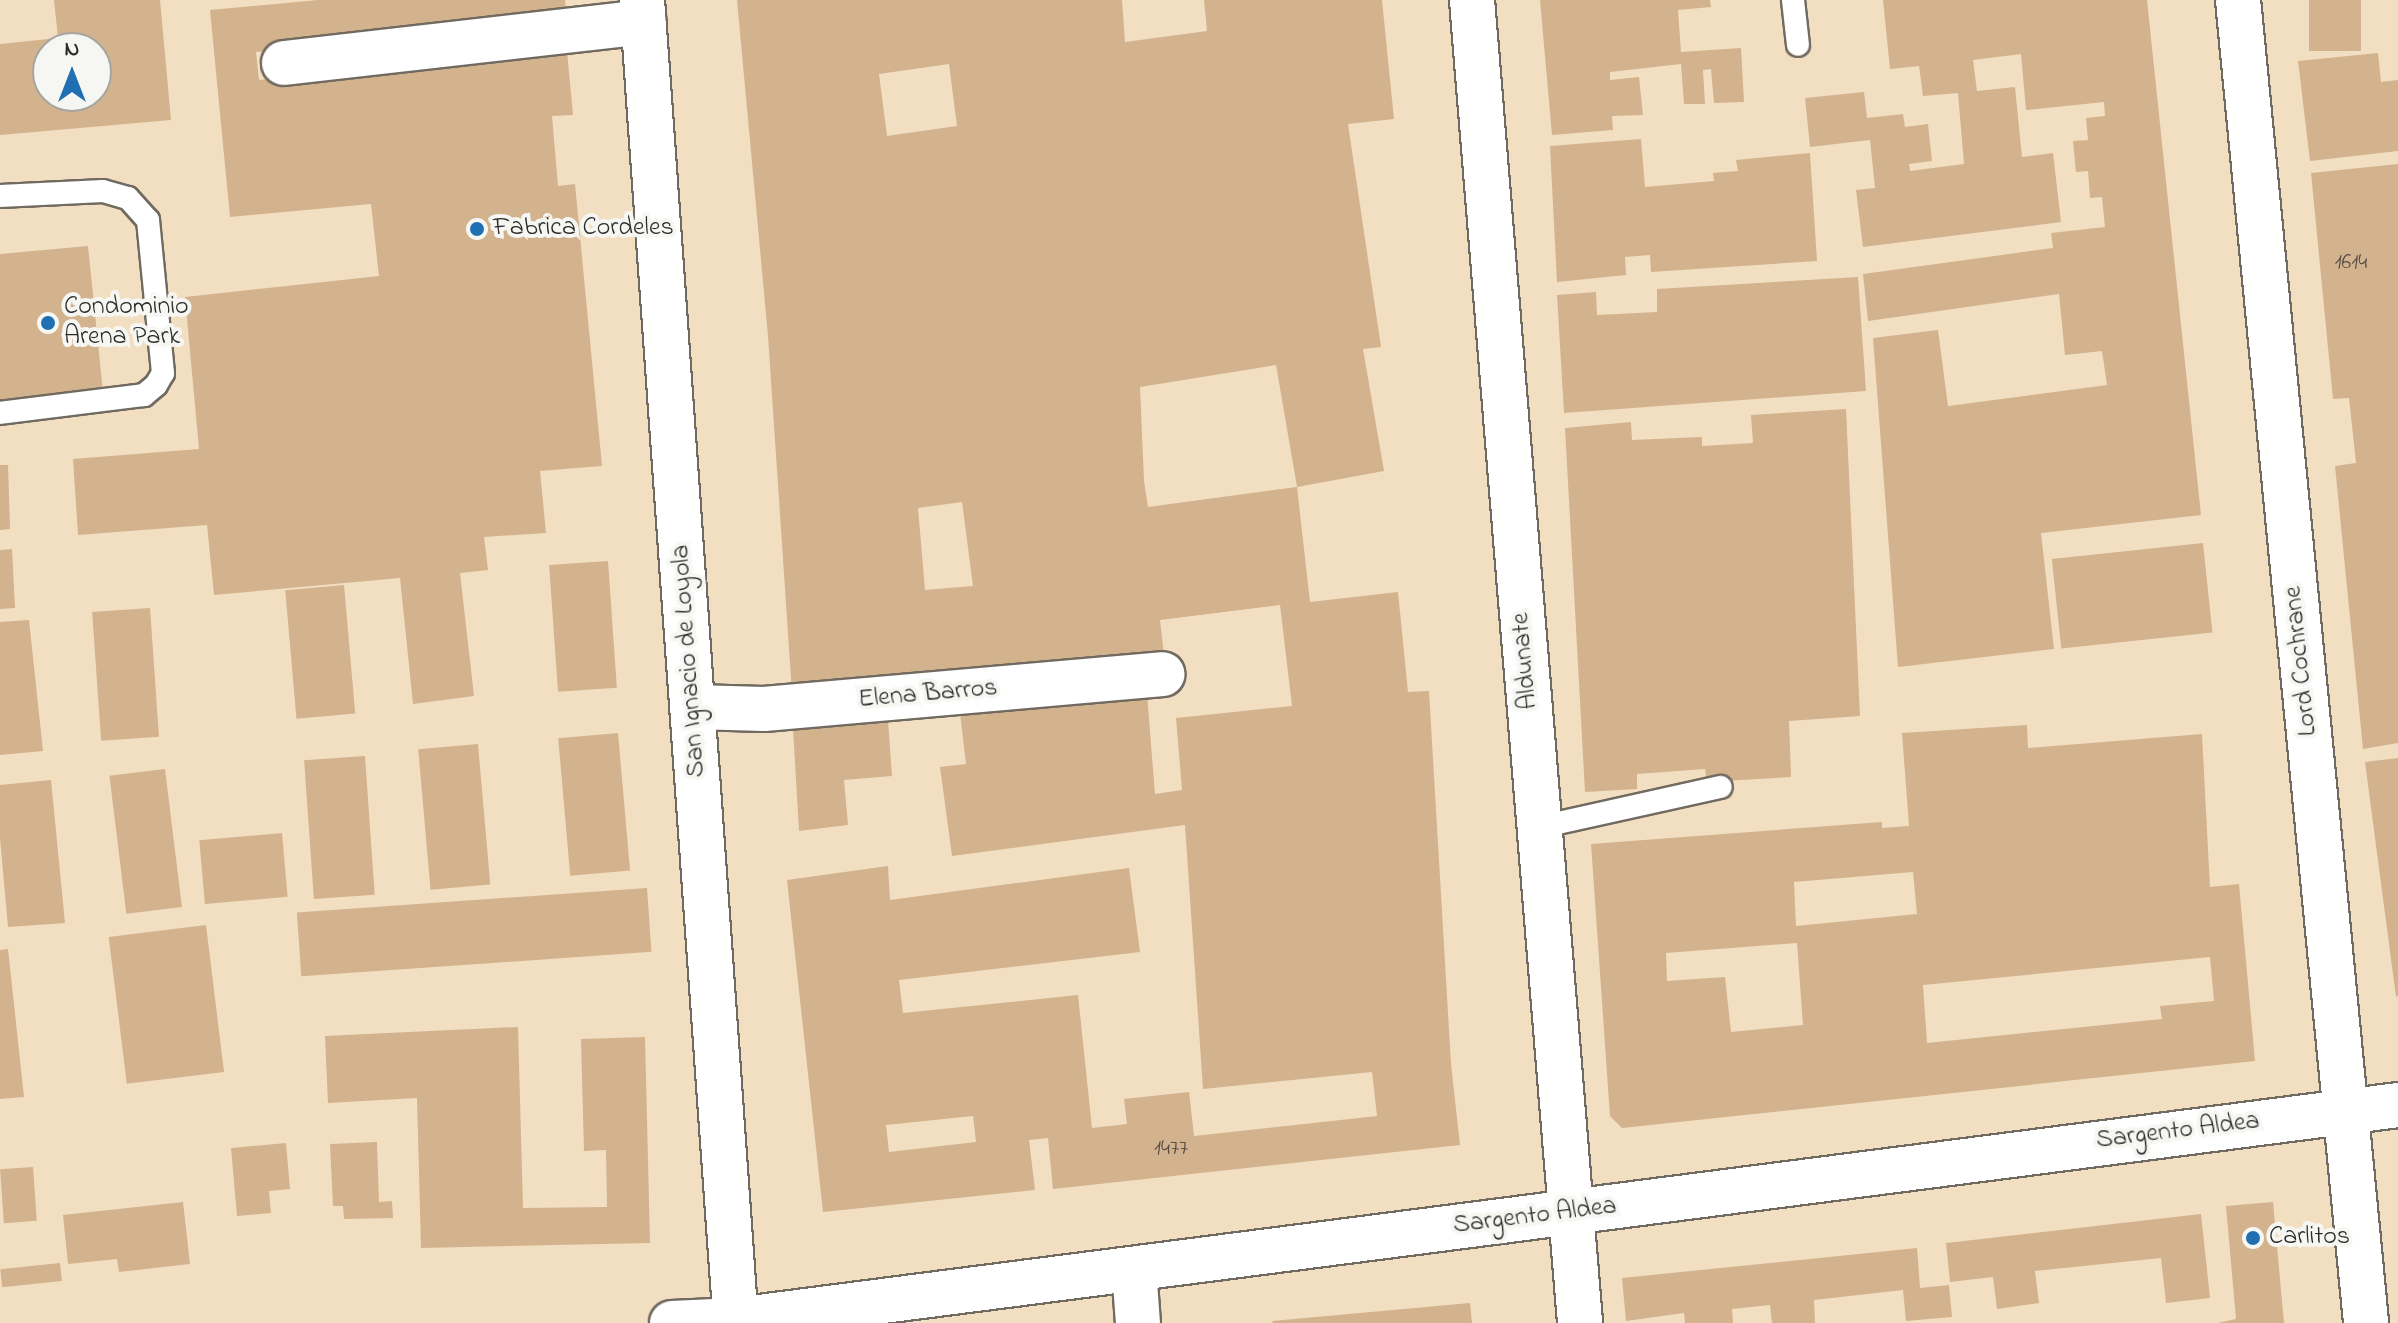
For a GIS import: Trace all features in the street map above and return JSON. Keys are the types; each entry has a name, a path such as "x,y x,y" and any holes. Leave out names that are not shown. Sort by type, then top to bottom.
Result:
{"street":[{"name":"Aldunate","path":"1472,0 1580,1323"},
{"name":"Lord Cochrane","path":"2238,0 2366,1323"},
{"path":"284,63 643,11"},
{"name":"San Ignacio de Loyola","path":"643,11 736,1322"},
{"name":"Elena Barros","path":"694,707 764,709 1162,674"},
{"name":"Sargento Aldea","path":"672,1323 736,1322 2398,1105"},
{"path":"1134,1269 1138,1323"}],"lane":[{"path":"1793,0 1798,45"},
{"path":"0,196 103,191 128,198 148,220 163,373 156,385 144,395 0,413"},
{"path":"1540,827 1721,787"}],"building":[{"path":"54,0 160,0 171,120 0,135 0,44 32,41 32,112 112,112 112,32 57,32"},
{"path":"318,0 565,0 567,23 256,52 259,80 567,51 573,115 552,116 558,186 575,184 602,466 540,471 546,533 484,537 488,570 460,573 474,696 413,704 400,578 214,595 207,525 78,535 73,459 199,449 185,297 379,276 371,204 230,217 210,10"},
{"path":"737,0 1122,0 1125,42 1207,31 1204,0 1382,0 1394,119 1348,124 1381,347 1363,349 1384,471 1297,487 1310,602 1398,592 1408,692 1429,691 1451,1064 1460,1145 1053,1189 1048,1138 1029,1140 1035,1190 823,1212 787,880 888,866 890,900 1129,868 1140,952 899,980 903,1013 1078,995 1092,1128 1127,1124 1124,1099 1189,1092 1194,1136 1377,1116 1372,1072 1203,1089 1185,825 952,856 940,767 966,764 960,713 1147,693 1155,794 1182,790 1176,718 1292,706 1280,605 1160,620 1164,655 792,693 768,336","holes":["949,64 957,126 887,136 879,74","1276,365 1297,487 1148,507 1140,387","962,502 973,586 925,590 918,508","973,1116 976,1142 889,1152 886,1125"]},
{"path":"1540,0 1710,0 1711,7 1678,10 1681,52 1741,48 1744,102 1714,103 1711,69 1703,70 1705,104 1684,104 1681,64 1610,72 1610,80 1639,77 1643,115 1612,116 1613,130 1552,135"},
{"path":"1883,0 2147,0 2201,515 2041,533 2054,649 1898,667 1873,338 1938,330 1948,406 2107,385 2102,351 2065,355 2059,294 1868,321 1863,274 2053,248 2051,233 2105,227 2102,197 2090,198 2088,171 2076,172 2073,141 2088,140 2086,118 2105,116 2104,102 2026,110 2021,54 1973,60 1977,91 2015,87 2022,157 2053,153 2061,222 1863,247 1856,190 1875,188 1870,140 1810,147 1805,98 1864,92 1867,118 1903,114 1905,127 1928,124 1932,161 1909,164 1910,171 1964,164 1958,93 1923,96 1919,66 1890,69"},
{"path":"2309,0 2361,0 2361,51 2309,51"},
{"path":"2378,53 2381,82 2398,80 2398,151 2310,161 2298,61"},
{"path":"1641,139 1645,187 1714,181 1713,173 1738,171 1736,160 1810,153 1817,261 1651,272 1650,255 1625,257 1626,275 1557,282 1550,146"},
{"path":"2398,164 2398,743 2363,749 2335,466 2356,463 2349,398 2333,399 2311,173"},
{"name":"Condominio Arena Park","path":"88,246 103,392 0,402 0,254"},
{"path":"1858,277 1866,391 1564,413 1557,295 1596,292 1597,315 1657,312 1657,289"},
{"path":"1846,409 1860,716 1789,721 1791,777 1707,782 1705,769 1637,774 1637,789 1585,792 1565,428 1631,422 1632,440 1702,437 1702,446 1753,443 1751,415"},
{"path":"0,465 8,465 10,529 0,530"},
{"path":"2203,543 2212,633 2061,648 2052,559"},
{"path":"12,549 15,608 0,609 0,550"},
{"path":"608,561 617,688 558,692 549,565"},
{"path":"344,585 355,714 296,719 285,590"},
{"path":"150,608 159,737 101,741 92,612"},
{"path":"29,620 43,751 0,755 0,622"},
{"path":"888,720 892,776 844,780 848,825 799,831 793,728"},
{"path":"2027,725 2028,748 2202,734 2210,887 2239,884 2255,1061 1622,1128 1610,1116 1591,844 1882,822 1882,828 1909,826 1902,733","holes":["1913,872 1917,914 1796,926 1794,882","1797,943 1803,1025 1731,1032 1725,977 1667,981 1666,953","2210,957 2214,1001 2160,1006 2162,1019 1927,1043 1923,985"]},
{"path":"618,733 630,870 570,876 558,738"},
{"path":"478,744 490,884 431,890 418,749"},
{"path":"365,756 375,895 314,899 304,760"},
{"path":"2398,758 2398,996 2396,997 2365,762"},
{"path":"165,769 182,907 126,914 109,776"},
{"path":"51,780 65,923 8,927 0,838 0,785"},
{"path":"282,833 288,897 205,904 199,840"},
{"path":"647,888 651,952 301,976 297,912"},
{"path":"206,925 224,1072 127,1084 109,937"},
{"path":"8,949 24,1097 0,1099 0,950"},
{"path":"518,1027 523,1208 607,1207 606,1150 584,1151 581,1039 645,1037 650,1243 421,1248 417,1098 328,1103 325,1036"},
{"path":"377,1142 379,1202 392,1201 393,1218 344,1219 343,1206 333,1206 330,1144"},
{"path":"286,1143 290,1189 269,1191 271,1213 237,1216 231,1148"},
{"path":"33,1167 37,1221 4,1223 0,1169"},
{"path":"183,1202 190,1264 119,1272 117,1259 68,1264 63,1215"},
{"path":"2273,1202 2284,1323 2218,1323 2236,1319 2226,1206"},
{"path":"2201,1214 2210,1298 2166,1303 2161,1258 2035,1271 2039,1303 1997,1309 1993,1277 1950,1282 1946,1243"},
{"path":"1917,1248 1920,1288 1949,1285 1952,1317 1906,1321 1903,1290 1814,1300 1815,1323 1772,1323 1770,1305 1732,1309 1733,1323 1685,1323 1684,1313 1626,1321 1622,1278"},
{"path":"60,1263 62,1281 2,1287 0,1269"},
{"path":"1470,1303 1472,1323 1272,1321"}],"place":[{"name":"Fabrica Cordeles","path":"477,229"},
{"name":"Condominio Arena Park","path":"48,323"},
{"name":"Carlitos","path":"2253,1238"}]}
